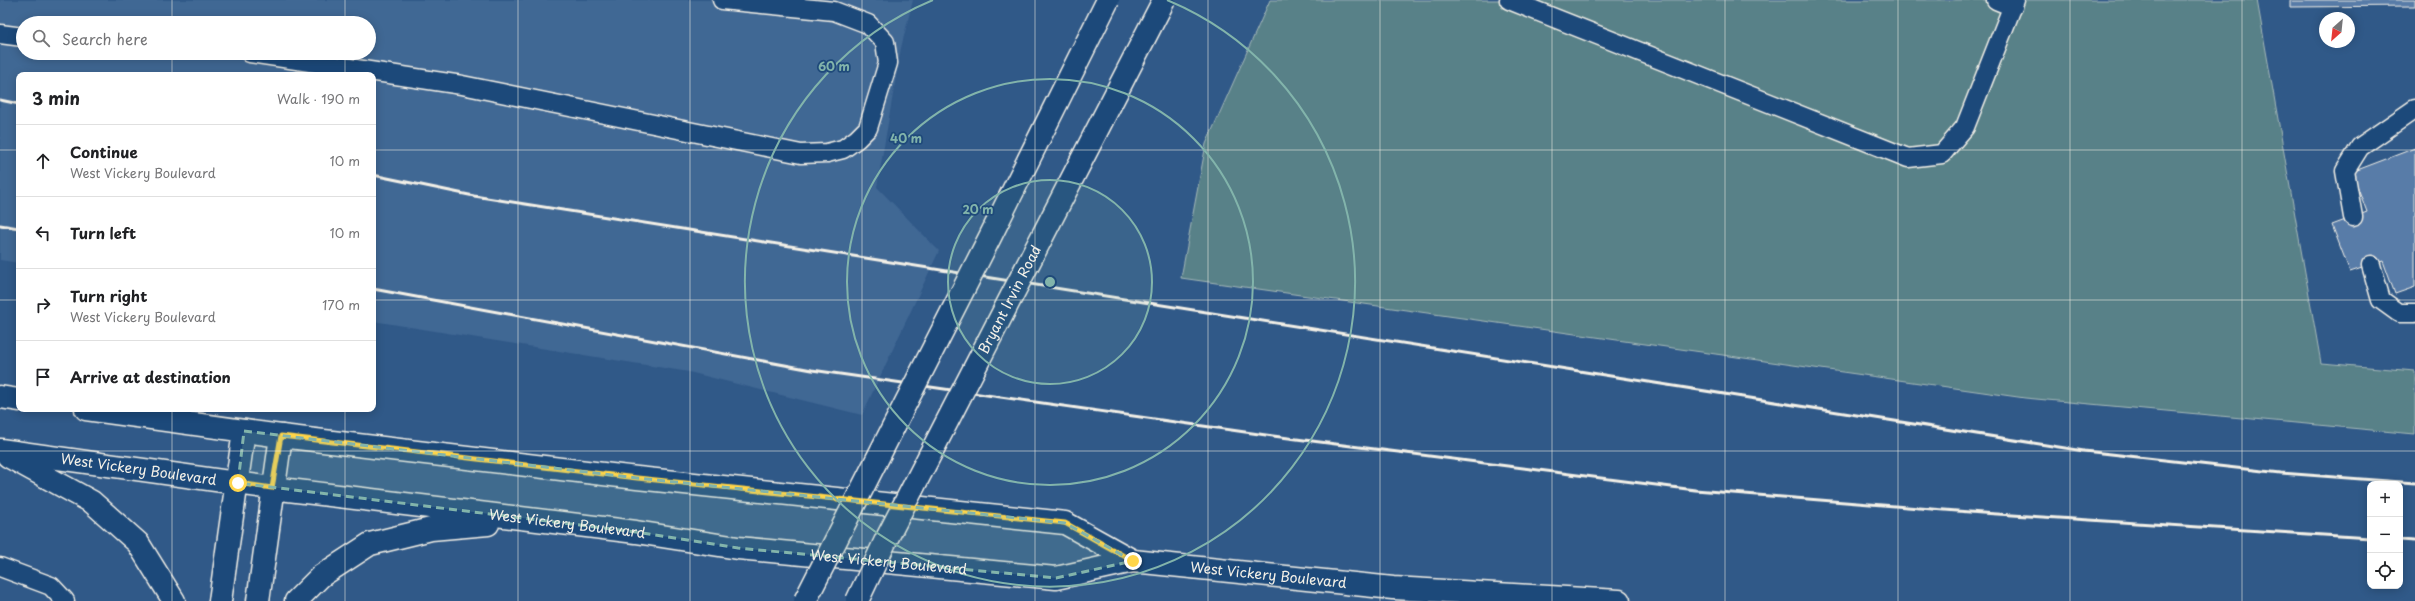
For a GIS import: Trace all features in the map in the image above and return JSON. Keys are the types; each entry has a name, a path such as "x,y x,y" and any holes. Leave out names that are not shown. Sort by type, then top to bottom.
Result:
{"main road":[{"path":"805,601 842,524 990,237 1108,0"},
{"name":"Bryant Irvin Road","path":"857,601 885,542 1164,0"},
{"path":"0,397 16,400"},
{"name":"West Vickery Boulevard","path":"108,412 281,436 637,478 1065,523 1133,561"},
{"path":"220,601 238,483 244,431"},
{"path":"258,601 272,488 281,436"},
{"path":"0,451 92,502 138,543 174,601"},
{"name":"West Vickery Boulevard","path":"0,451 272,488 636,532 738,548 1056,578 1133,561 1393,588 1619,601"},
{"path":"296,601 321,576 370,544 431,529 485,524 636,532"}],"lane":[{"path":"376,72 462,85 801,154 827,153 843,149 857,139 868,128 888,63 885,42 868,24 834,11 722,0"},
{"path":"1509,0 1908,158 1942,154 1965,127 2008,2"},
{"path":"0,34 16,36"},
{"path":"296,60 376,72"},
{"path":"2353,217 2345,171 2360,147 2415,109"},
{"path":"2371,265 2381,300 2398,313 2415,313"},
{"path":"0,567 51,586 65,601"}],"highlighted area":[{"path":"244,431 637,478 1065,523 1133,561 1056,578 738,548 636,532 238,483"}],"shaded area":[{"path":"0,0 913,0 901,48 877,187 939,251 862,415 689,372 376,321 376,72 16,72 16,263 0,260"}],"green space":[{"path":"1270,0 2257,0 2321,363 2415,371 2415,434 2025,398 1181,278 1206,144"}],"building":[{"path":"2290,0 2415,0 2415,6 2290,7"},
{"path":"2415,148 2415,287 2395,294 2383,261 2350,272 2332,225 2367,212 2352,172"}],"railway":[{"path":"0,100 16,103"},
{"path":"376,176 474,196 2084,451 2281,473 2415,483"},
{"path":"0,225 16,228"},
{"path":"376,290 812,370 1273,436 1695,490 1982,513 2367,538"},
{"path":"2403,540 2415,541"}],"route":[{"path":"238,483 272,488 281,436 637,478 1065,523 1133,561"}]}
